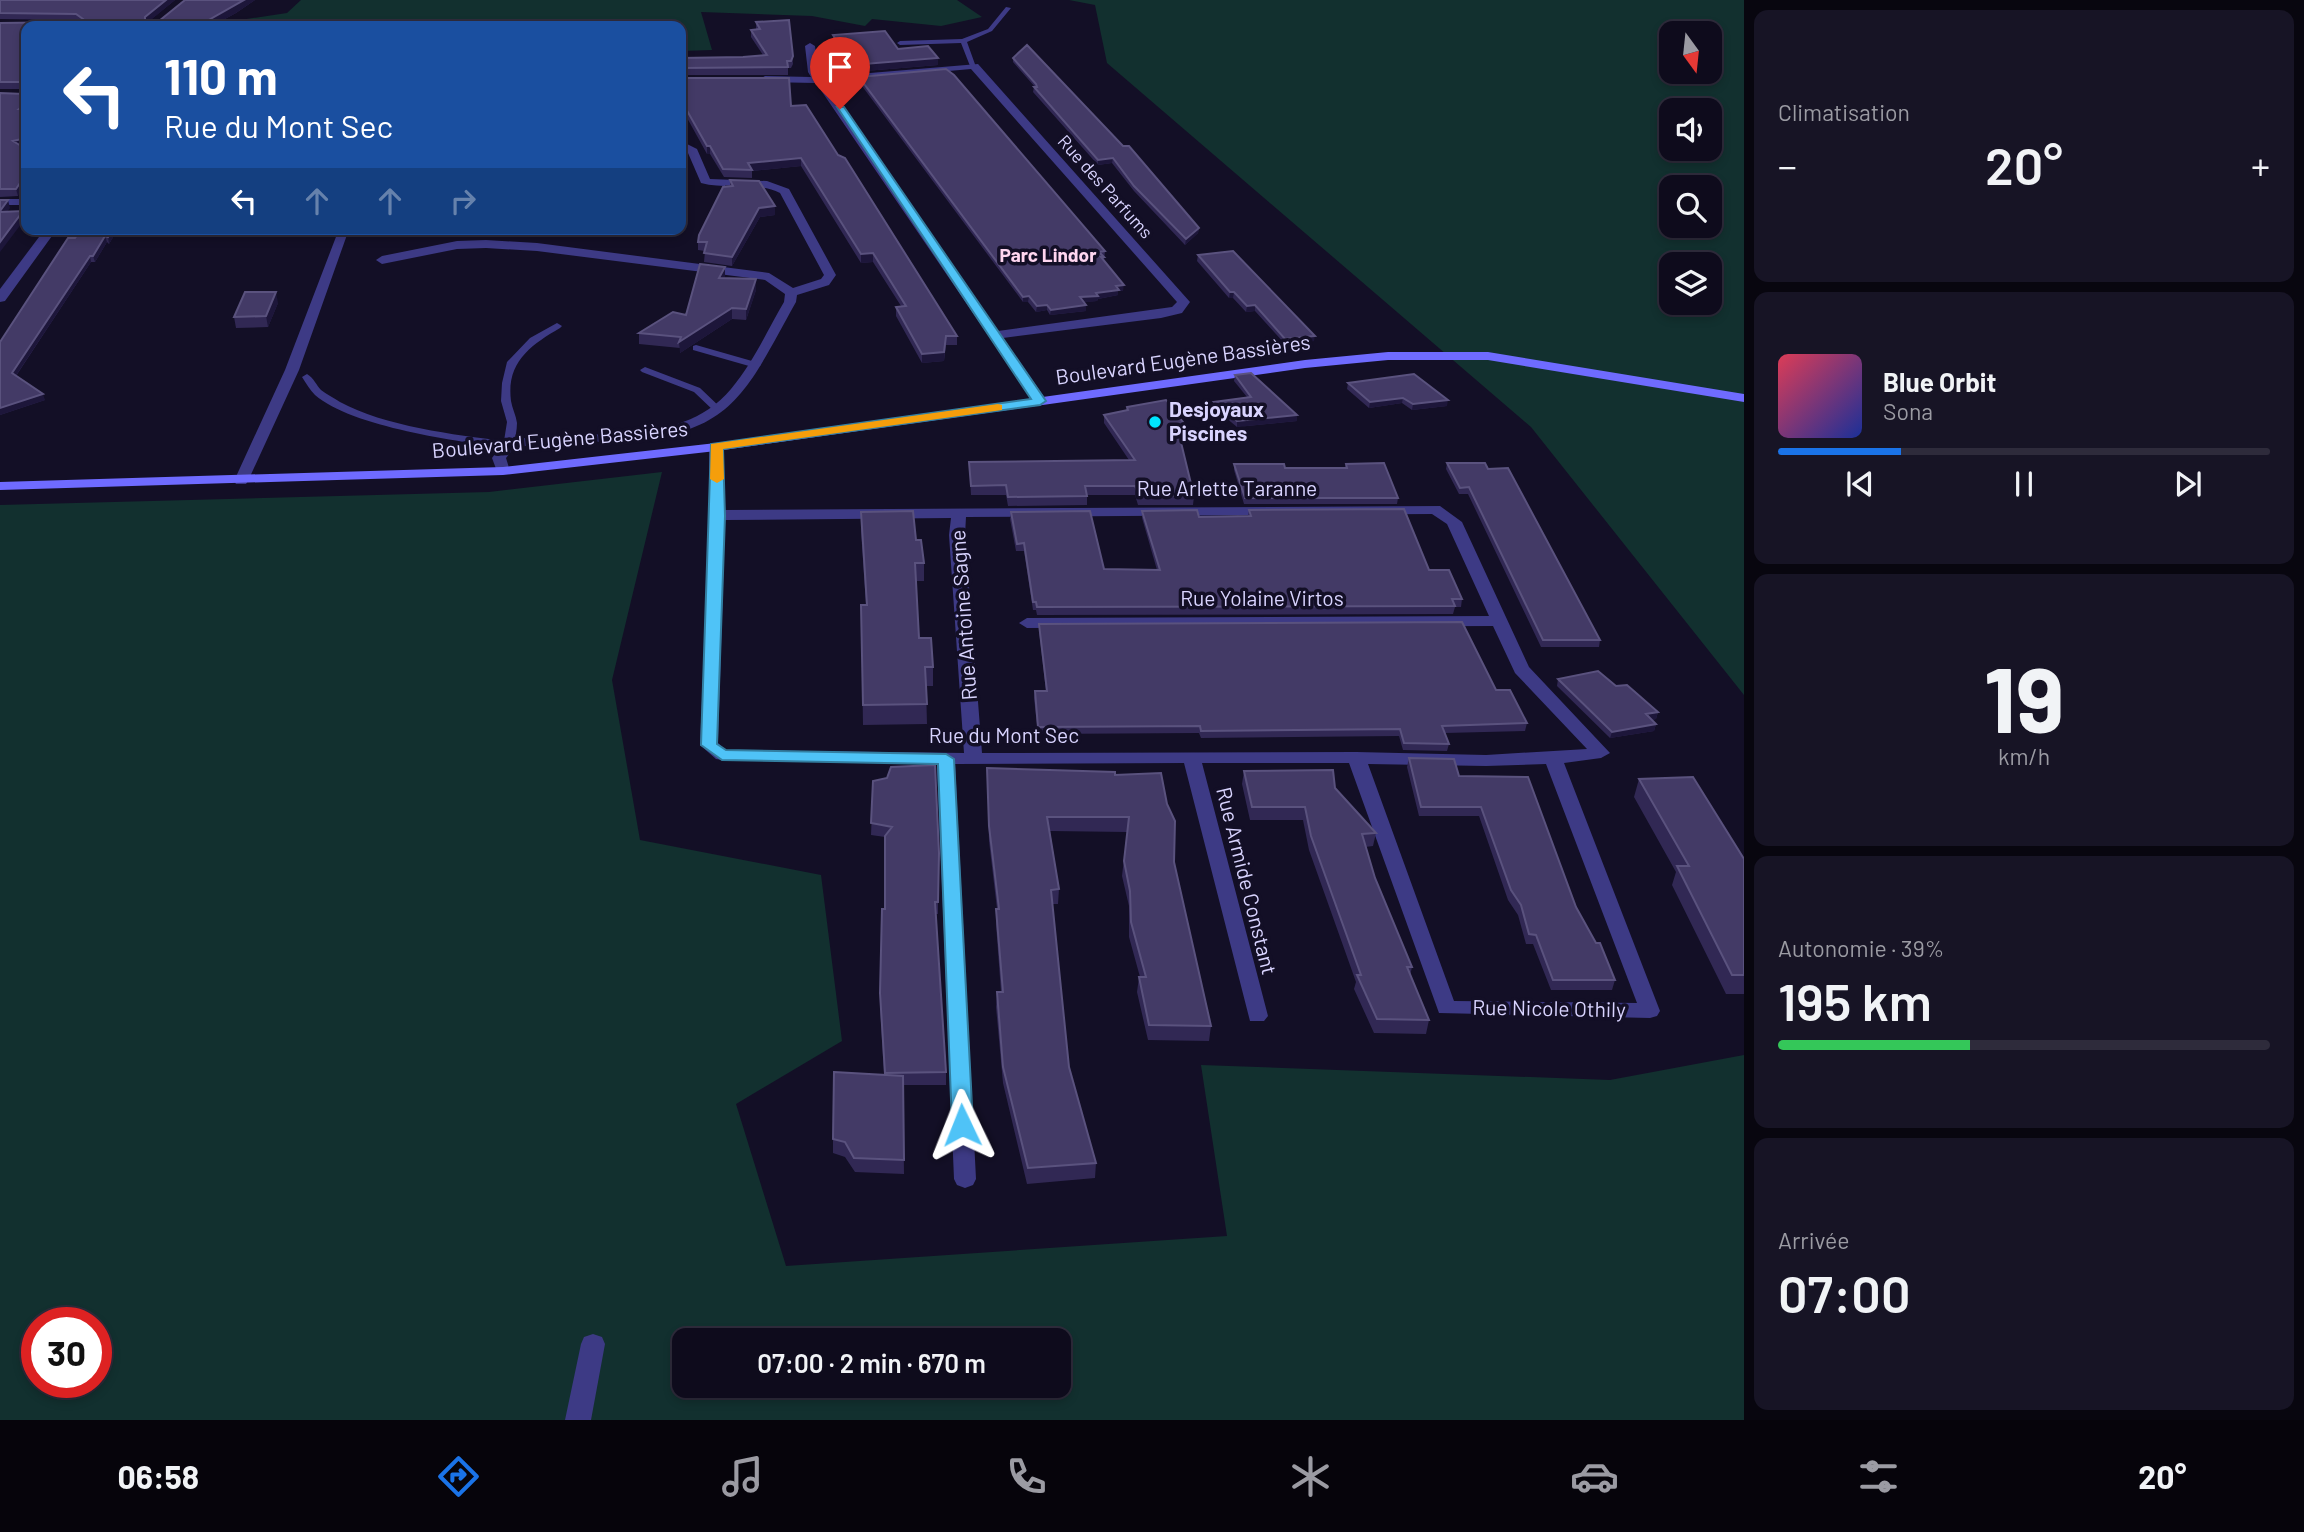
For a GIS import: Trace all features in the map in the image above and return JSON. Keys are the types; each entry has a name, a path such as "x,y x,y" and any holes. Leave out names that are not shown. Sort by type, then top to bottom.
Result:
{"street":[{"path":"810,46 813,72 1040,401"},
{"path":"756,79 819,80 974,66"},
{"name":"Rue des Parfums","path":"974,66 1184,302 1177,310 1161,314 996,335"},
{"path":"503,471 499,458 509,445 529,440 620,437 667,430 707,418 756,365 792,293 825,282 830,275 785,191 775,186 705,181 692,151 686,147"},
{"path":"0,202 21,202"},
{"path":"2,291 46,235"},
{"path":"241,481 292,370 341,235"},
{"path":"382,260 457,245 537,247 769,277 792,293"},
{"name":"Boulevard Eugène Bassières","path":"0,486 241,481 503,471 716,446 1305,364 1388,356 1488,356 1744,398"},
{"name":"Rue du Mont Sec","path":"716,446 718,516 709,745 722,755 973,760 1356,757 1554,760 1601,753"},
{"name":"Rue Arlette Taranne","path":"718,516 1435,509 1454,522 1521,669 1601,753"},
{"name":"Rue Antoine Sagne","path":"959,512 957,535 973,760"},
{"name":"Rue Yolaine Virtos","path":"1027,623 1498,621"},
{"name":"Rue Nicole Othily","path":"1356,757 1446,1008 1650,1011 1554,760"},
{"name":"Rue Armide Constant","path":"1192,758 1257,1016"},
{"path":"946,759 965,1179"},
{"path":"578,1420 593,1344"}],"lane":[{"path":"900,43 963,41 987,32 1008,8"},
{"path":"963,41 974,66"},
{"path":"307,377 314,391 337,405 375,419 509,445 512,422 506,401 512,362 533,340 557,326"},
{"path":"696,348 756,365"},
{"path":"645,370 697,390 717,409"}],"green space":[{"path":"301,0 957,0 982,17 941,26 872,19 865,26 812,16 701,12 712,50 686,51 686,21 238,21 287,13"},
{"path":"1069,0 1744,0 1744,695 1531,427 1107,63 1095,5"},
{"path":"662,472 612,680 640,840 821,875 842,1041 736,1104 786,1266 1227,1236 1201,1065 1610,1080 1744,1055 1744,1420 0,1420 0,505 489,492"}],"building":[{"path":"0,0 166,0 145,17 145,21 82,21 83,19 76,14 0,13"},
{"path":"185,0 244,0 207,21 159,21"},
{"path":"789,20 793,56 791,61 787,61 788,67 686,68 686,58 767,55 751,30 760,29 756,22"},
{"path":"0,23 21,23 21,82 0,82"},
{"path":"885,31 898,49 928,46 938,58 852,65 833,35"},
{"path":"1027,45 1123,146 1129,146 1199,228 1186,239 1134,186 1113,158 1098,160 1034,87 1037,87 1036,84 1013,58"},
{"path":"946,69 1105,251 1099,252 1104,257 1101,257 1124,285 1116,286 1119,290 1096,293 1098,296 1080,297 1086,305 1051,310 1047,305 1037,306 1029,296 1023,297 859,77"},
{"path":"686,78 789,78 791,106 806,105 838,155 845,158 957,336 946,336 944,352 922,354 896,307 906,306 873,253 861,254 801,158 748,163 752,170 723,169 710,146 707,146 686,109"},
{"path":"0,93 21,94 21,139 13,141 21,146 21,182 16,189 0,189"},
{"path":"730,180 759,181 775,206 759,208 732,257 704,253 707,242 698,242 699,235 723,187 733,186"},
{"path":"0,200 8,200 0,211"},
{"path":"21,211 0,242 0,212"},
{"path":"77,235 109,235 105,236 93,256 90,256 12,373 43,394 0,408 0,342 68,238 75,238"},
{"path":"1233,251 1315,336 1285,339 1255,305 1247,306 1234,292 1230,292 1198,255"},
{"path":"700,264 725,267 719,278 756,279 746,309 732,308 679,342 681,337 639,333 673,312 686,315"},
{"path":"245,292 276,292 266,316 234,317"},
{"path":"1251,373 1297,415 1237,421 1214,402 1251,397 1235,375"},
{"path":"1414,374 1448,400 1413,404 1403,398 1370,402 1348,383"},
{"path":"1166,400 1186,426 1177,426 1194,496 1139,496 1135,486 1085,486 1087,496 1008,497 1006,485 971,486 969,462 1135,460 1104,415 1128,410 1127,407"},
{"path":"1384,463 1398,498 1245,498 1234,464 1284,464 1285,468 1347,468 1346,464"},
{"path":"1447,463 1485,463 1488,469 1508,468 1600,640 1543,640 1469,487 1460,488"},
{"path":"1404,509 1429,570 1449,570 1462,599 1452,599 1455,606 1037,607 1036,602 1033,602 1024,543 1017,544 1011,512 1090,511 1104,569 1160,570 1142,511 1197,510 1199,517 1251,516 1249,510"},
{"path":"913,511 916,540 921,540 924,563 915,563 919,638 931,638 933,667 925,667 927,704 863,705 861,605 867,605 861,512"},
{"path":"1462,622 1496,690 1510,690 1527,723 1442,726 1449,744 1404,743 1400,729 1201,731 1200,726 1038,727 1035,691 1047,691 1039,624"},
{"path":"1598,671 1616,686 1627,685 1658,712 1646,714 1656,724 1612,732 1558,679"},
{"path":"1409,758 1454,759 1459,776 1528,777 1576,907 1596,943 1600,943 1615,980 1553,980 1536,935 1529,934 1521,905 1511,890 1481,807 1421,807"},
{"path":"935,765 939,853 938,902 935,902 946,1072 885,1073 880,993 882,909 885,909 885,836 892,827 871,823 873,781 887,778 891,767"},
{"path":"987,768 1115,772 1115,775 1161,773 1167,804 1175,821 1174,862 1211,1026 1149,1025 1139,977 1146,977 1131,922 1130,891 1124,861 1129,817 1047,817 1059,889 1051,890 1069,1067 1096,1163 1028,1168 1003,1067 997,992 1003,992 996,909 999,909 989,826"},
{"path":"1333,770 1335,788 1376,833 1362,834 1375,878 1412,967 1407,967 1429,1020 1377,1019 1357,975 1361,975 1311,836 1305,807 1252,807 1244,771"},
{"path":"1693,777 1744,859 1744,975 1732,975 1677,866 1689,866 1639,779"},
{"path":"834,1072 903,1076 904,1160 854,1158 845,1142 833,1139"}],"slow traffic":[{"path":"717,479 716,446 998,407"}],"place":[{"name":"Desjoyaux Piscines","path":"1155,422"}],"district":[{"name":"Parc Lindor","path":"1048,255"}],"route":[{"path":"840,109 1040,401 716,446 718,516 709,745 722,755 873,760 946,759 962,1125"}]}
